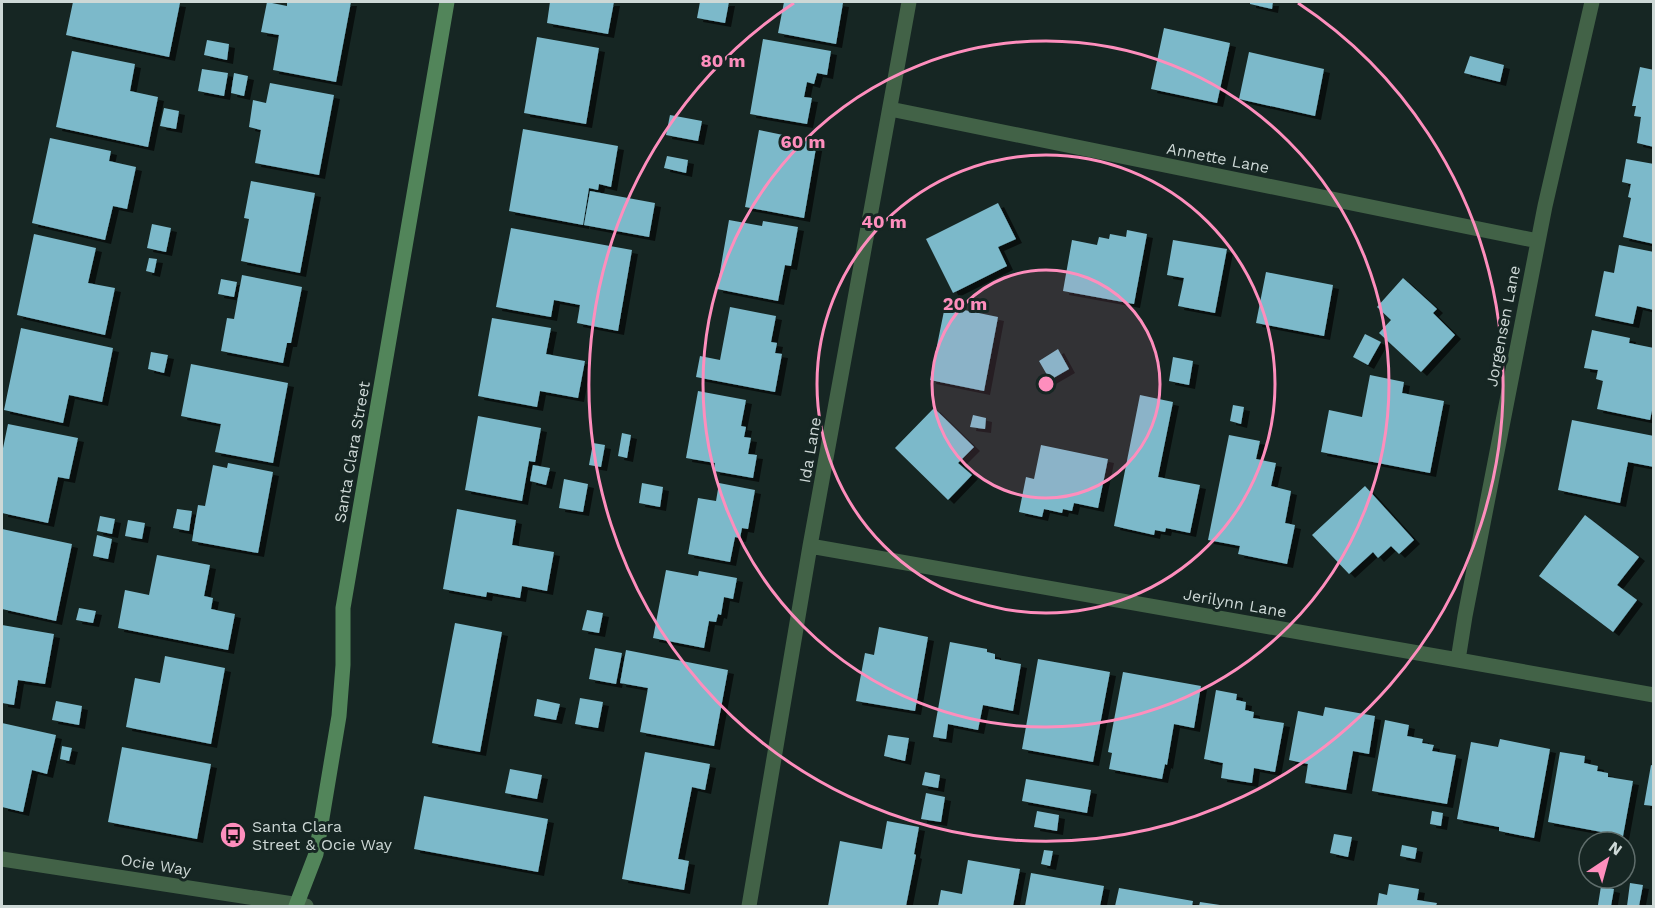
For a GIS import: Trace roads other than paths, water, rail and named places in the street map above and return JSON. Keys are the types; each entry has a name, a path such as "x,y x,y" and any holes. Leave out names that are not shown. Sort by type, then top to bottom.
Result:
{"main road":[{"name":"Santa Clara Street","path":"300,906 316,854 337,728 343,665 343,608 447,2"}],"street":[{"name":"Ida Lane","path":"749,906 810,546 909,2"},
{"name":"Jorgensen Lane","path":"1458,660 1538,241 1592,2"},
{"name":"Annette Lane","path":"891,109 1538,241"},
{"name":"Jerilynn Lane","path":"810,546 1653,695"},
{"name":"Ocie Way","path":"2,859 300,906"}],"place":[{"name":"Santa Clara Street & Ocie Way","path":"233,835"}]}
